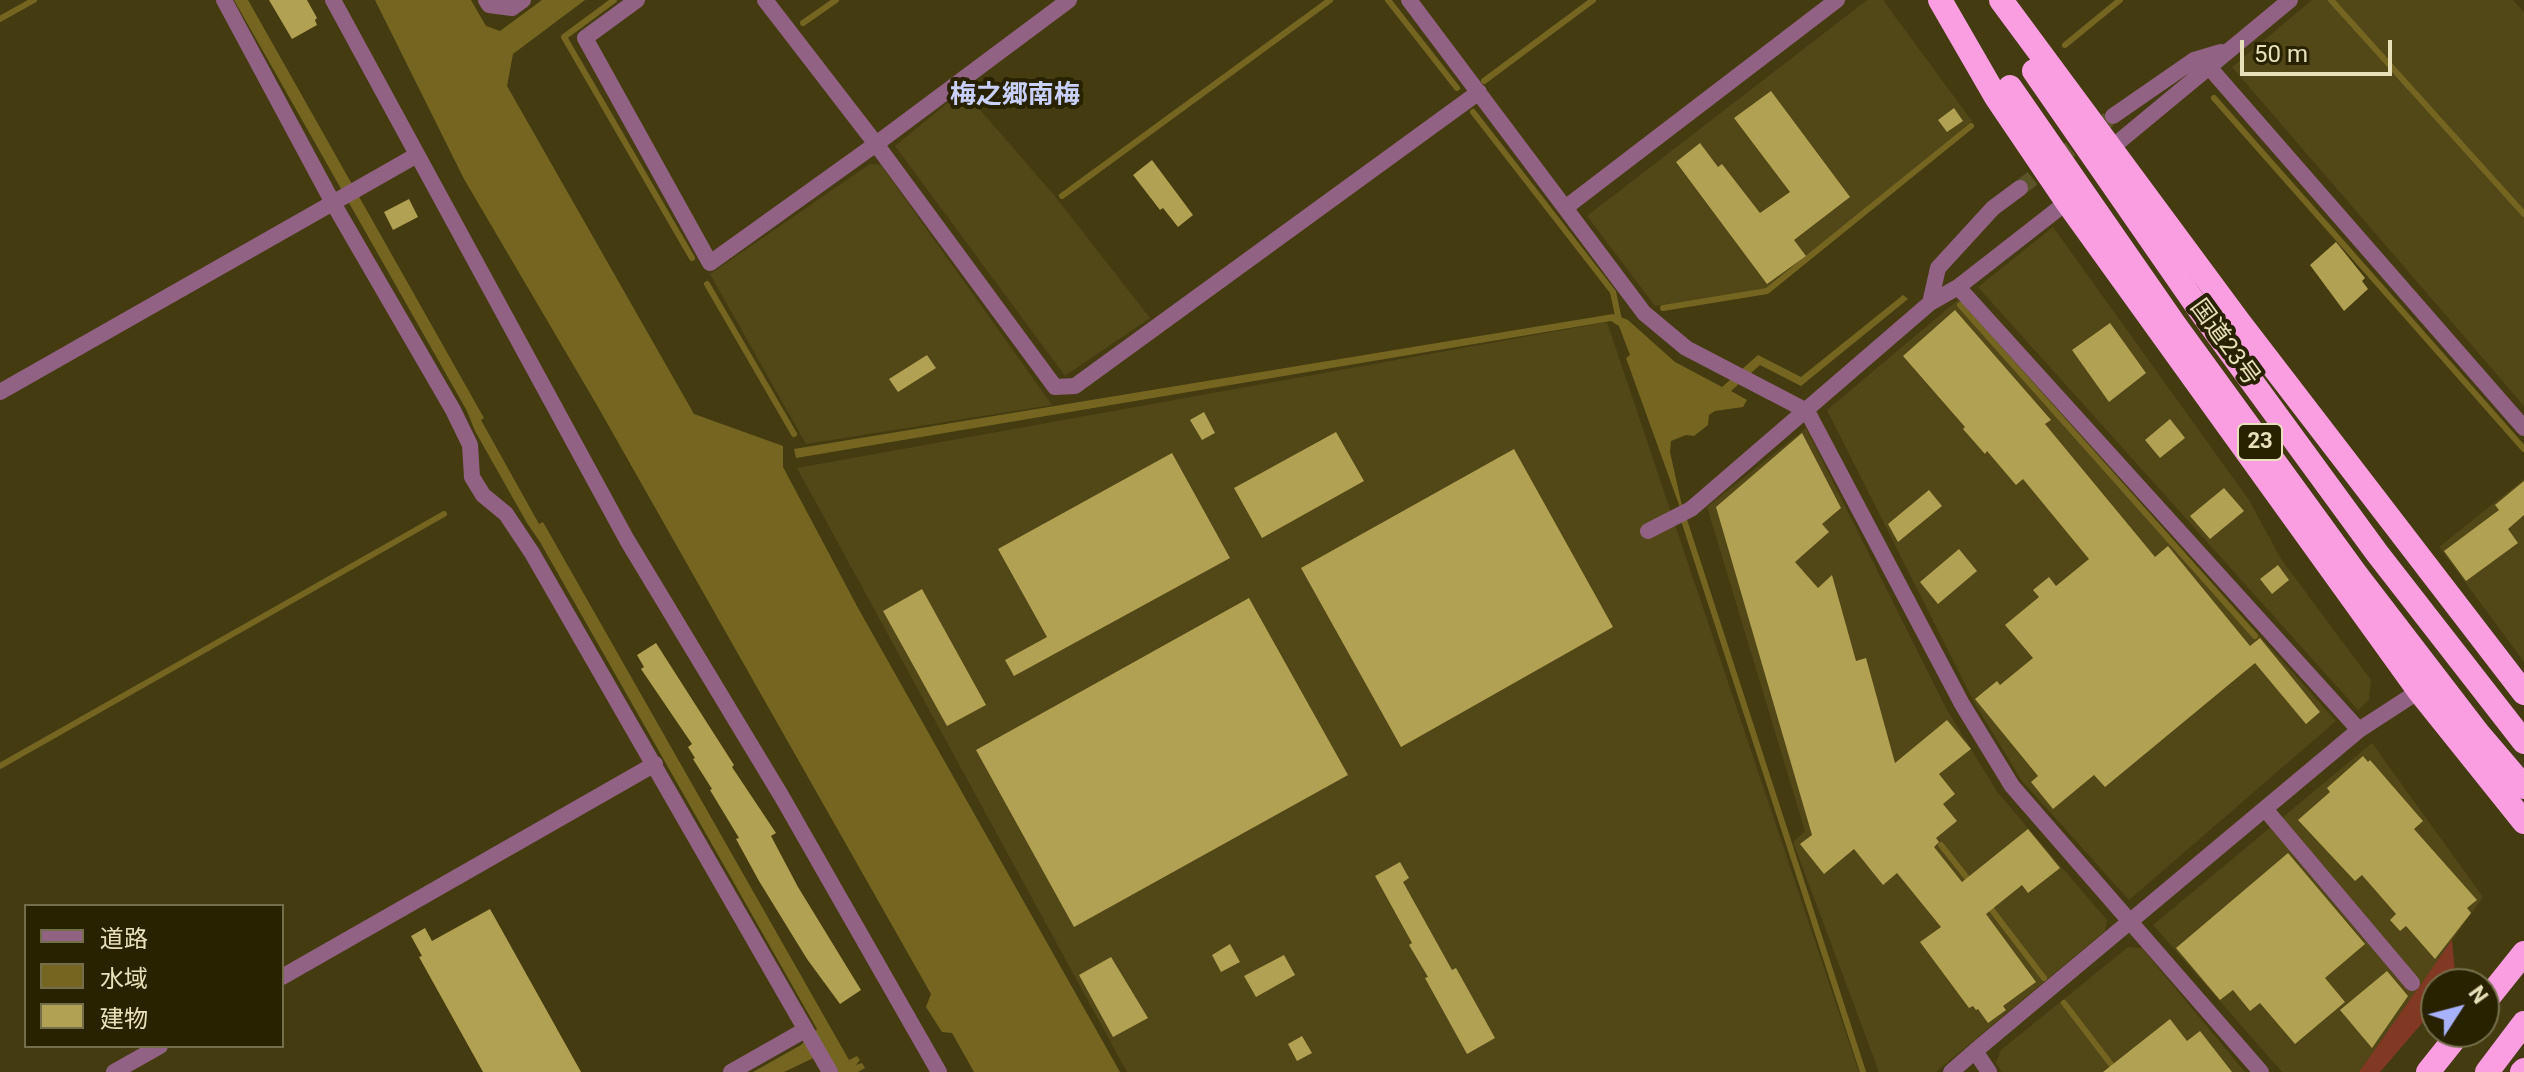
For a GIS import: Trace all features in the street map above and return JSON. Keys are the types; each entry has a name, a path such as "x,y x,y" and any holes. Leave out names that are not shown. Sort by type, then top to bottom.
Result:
{"highway":[{"path":"1940,0 1996,97 2067,202 2419,691 2524,822"},
{"name":"国道23号","path":"1948,0 2175,325 2356,574 2478,733 2524,787"},
{"name":"国道23号","path":"1982,0 2201,312 2377,553 2524,742"},
{"path":"2001,0 2239,322 2524,693"},
{"path":"2500,983 2524,953"},
{"path":"2487,1072 2524,1023"},
{"path":"2428,1072 2447,1048"},
{"path":"2500,1072 2524,1048"}],"street":[{"path":"224,0 453,410 470,445 472,477 483,495 506,514 532,553 826,1065"},
{"path":"333,0 627,540 782,797 939,1072"},
{"path":"486,0 489,5 512,8 523,0"},
{"path":"637,0 585,38 710,263 1069,0"},
{"path":"765,0 876,144 1055,387 1075,386 1479,92"},
{"path":"1409,0 1644,313 1686,348 1807,411 1962,704 2012,786 2261,1072"},
{"path":"1565,208 1837,0"},
{"path":"2110,149 2290,0"},
{"path":"2113,116 2194,60 2231,49"},
{"path":"2209,67 2524,428"},
{"path":"0,392 417,155"},
{"path":"1930,303 1938,268 1993,208 2020,188"},
{"path":"1648,531 1691,509 1930,303 1958,287 2067,202"},
{"path":"1958,287 2359,730"},
{"path":"1951,1072 2359,730 2419,691"},
{"path":"284,976 655,764"},
{"path":"2265,809 2412,983"},
{"path":"731,1072 805,1030"},
{"path":"114,1072 156,1048"},
{"path":"1975,1051 1989,1072"}],"shaded area":[{"path":"1867,0 1883,0 1972,121 1766,289 1655,306 1587,216"},
{"path":"2312,0 2513,0 2524,12 2524,406 2232,67"},
{"path":"963,90 1054,195 1150,318 1065,376 895,146"},
{"path":"870,164 881,165 1052,405 806,444 710,274"},
{"path":"2053,227 2249,500 2281,559 2371,680 2369,700 2358,710 1978,287"},
{"path":"1959,299 2336,721 2129,900 2022,781 1974,702 1827,410"},
{"path":"1607,322 1859,1072 1127,1072 797,468"},
{"path":"1806,428 1947,710 1998,793 2107,920 2105,931 1936,1072 1879,1072 1793,842 1805,831 1707,507"},
{"path":"2524,479 2524,662 2439,547"},
{"path":"2372,743 2483,897 2433,968 2420,968 2420,986 2359,1072 2282,1072 2153,925"},
{"path":"2452,940 2455,968 2432,968"},
{"path":"2128,947 2142,948 2245,1072 2002,1072 1996,1063 2001,1050"},
{"path":"2420,985 2420,1026 2380,1072 2359,1072"}],"water":[{"path":"234,0 248,0 484,418 481,420 539,524 543,522 849,1060 857,1056 860,1060 856,1065 862,1063 865,1068 858,1072 838,1072 826,1052 784,1072 753,1072 801,1045 817,1029 527,523"},
{"path":"375,0 471,0 486,26 500,31 542,0 585,0 513,54 507,86 694,414 783,446 783,467 858,608 1120,1072 974,1072 952,1033 942,1032 926,1007 931,994 598,407 464,179"},
{"path":"1903,295 1908,299 1801,386 1760,365 1731,391 1747,400 1743,407 1715,411 1709,415 1708,425 1694,436 1686,435 1671,441 1670,452 1686,524 1626,358 1630,355 1619,326 1611,321 796,458 794,449 1613,314 1628,320 1675,362 1722,387 1758,355 1801,377"}],"building":[{"path":"269,0 307,0 317,18 317,25 292,39"},
{"path":"1771,91 1850,197 1794,240 1806,256 1767,284 1676,162 1700,143 1718,167 1722,164 1760,213 1790,192 1734,118"},
{"path":"1954,108 1963,121 1947,132 1938,120"},
{"path":"1152,160 1193,215 1178,227 1163,208 1160,210 1133,175"},
{"path":"409,199 418,217 393,230 384,212"},
{"path":"2336,242 2365,278 2362,281 2368,289 2344,311 2310,265"},
{"path":"1955,310 2051,420 2045,424 2155,557 2168,546 2250,646 2260,638 2320,712 2306,724 2255,663 2105,787 2094,775 2053,809 2031,782 2038,776 1975,699 1997,681 2000,685 2033,658 2005,625 2039,597 2033,590 2049,577 2056,586 2089,559 2023,479 2016,485 1987,451 1985,454 1903,356"},
{"path":"2110,323 2146,373 2109,402 2072,350"},
{"path":"927,355 936,368 898,392 889,379"},
{"path":"1204,412 1215,433 1202,440 1190,420"},
{"path":"2170,419 2185,438 2160,458 2145,440"},
{"path":"1336,432 1364,481 1262,538 1234,488"},
{"path":"1802,433 1841,508 1822,524 1829,532 1795,562 1818,588 1832,575 1856,661 1866,658 1895,763 1947,720 1971,749 1939,774 1955,794 1943,804 1957,821 1936,838 1939,842 1934,847 1962,882 2028,829 2060,868 2028,893 2022,885 1986,914 2036,982 2003,1006 2006,1010 1988,1023 1978,1009 1973,1006 1969,1008 1920,942 1941,927 1897,873 1883,885 1854,849 1824,874 1800,844 1812,835 1716,507"},
{"path":"1514,449 1613,627 1401,747 1301,568"},
{"path":"1172,453 1230,558 1014,676 1005,660 1047,637 998,549"},
{"path":"2524,481 2524,515 2508,529 2518,543 2466,581 2444,551 2499,510 2495,505"},
{"path":"2224,488 2244,511 2210,539 2190,516"},
{"path":"1929,490 1942,506 1898,542 1888,524"},
{"path":"1959,549 1977,571 1938,604 1920,582"},
{"path":"2278,565 2289,580 2272,594 2260,579"},
{"path":"922,589 986,705 947,726 883,611"},
{"path":"1249,598 1348,775 1074,927 976,750"},
{"path":"656,643 776,833 771,836 798,887 861,990 840,1004 807,959 759,881 736,839 739,838 693,759 688,747 692,744 641,669 644,667 637,655"},
{"path":"2363,756 2368,762 2370,760 2423,821 2414,829 2477,900 2467,908 2471,913 2435,959 2406,926 2400,931 2390,920 2396,914 2362,875 2355,881 2298,820 2330,792 2327,788"},
{"path":"2288,853 2365,944 2325,978 2345,1002 2295,1044 2260,1003 2250,1011 2233,990 2220,1000 2176,948"},
{"path":"1400,862 1409,878 1403,882 1452,970 1456,968 1495,1038 1467,1054 1425,978 1428,977 1409,945 1412,943 1375,876"},
{"path":"490,909 581,1072 483,1072 419,957 422,956 411,936 425,928 432,941"},
{"path":"1230,944 1240,962 1221,972 1212,955"},
{"path":"1284,955 1295,975 1256,997 1244,976"},
{"path":"1111,957 1148,1018 1113,1037 1079,975"},
{"path":"2387,971 2408,996 2372,1048 2340,1010"},
{"path":"2170,1019 2187,1041 2200,1031 2232,1072 2103,1072"},
{"path":"1302,1036 1312,1053 1297,1061 1288,1044"}],"waterway":[{"path":"0,19 34,0"},
{"path":"614,0 564,37 692,258"},
{"path":"803,23 836,0"},
{"path":"1062,196 1330,0"},
{"path":"1388,0 1457,88"},
{"path":"1484,81 1593,0"},
{"path":"2065,45 2120,0"},
{"path":"2331,0 2524,214"},
{"path":"2214,98 2524,449"},
{"path":"1473,112 1613,292 1619,320"},
{"path":"1663,308 1767,291 1971,126"},
{"path":"707,284 794,434"},
{"path":"1960,305 2255,636"},
{"path":"0,766 444,514"},
{"path":"1684,520 1863,1072"},
{"path":"1941,845 1971,883"},
{"path":"1988,905 2044,978"},
{"path":"2064,1003 2117,1072"}],"tunnel":[{"path":"2020,188 2113,116"}],"district":[{"name":"梅之郷南梅","path":"1015,96"}]}
